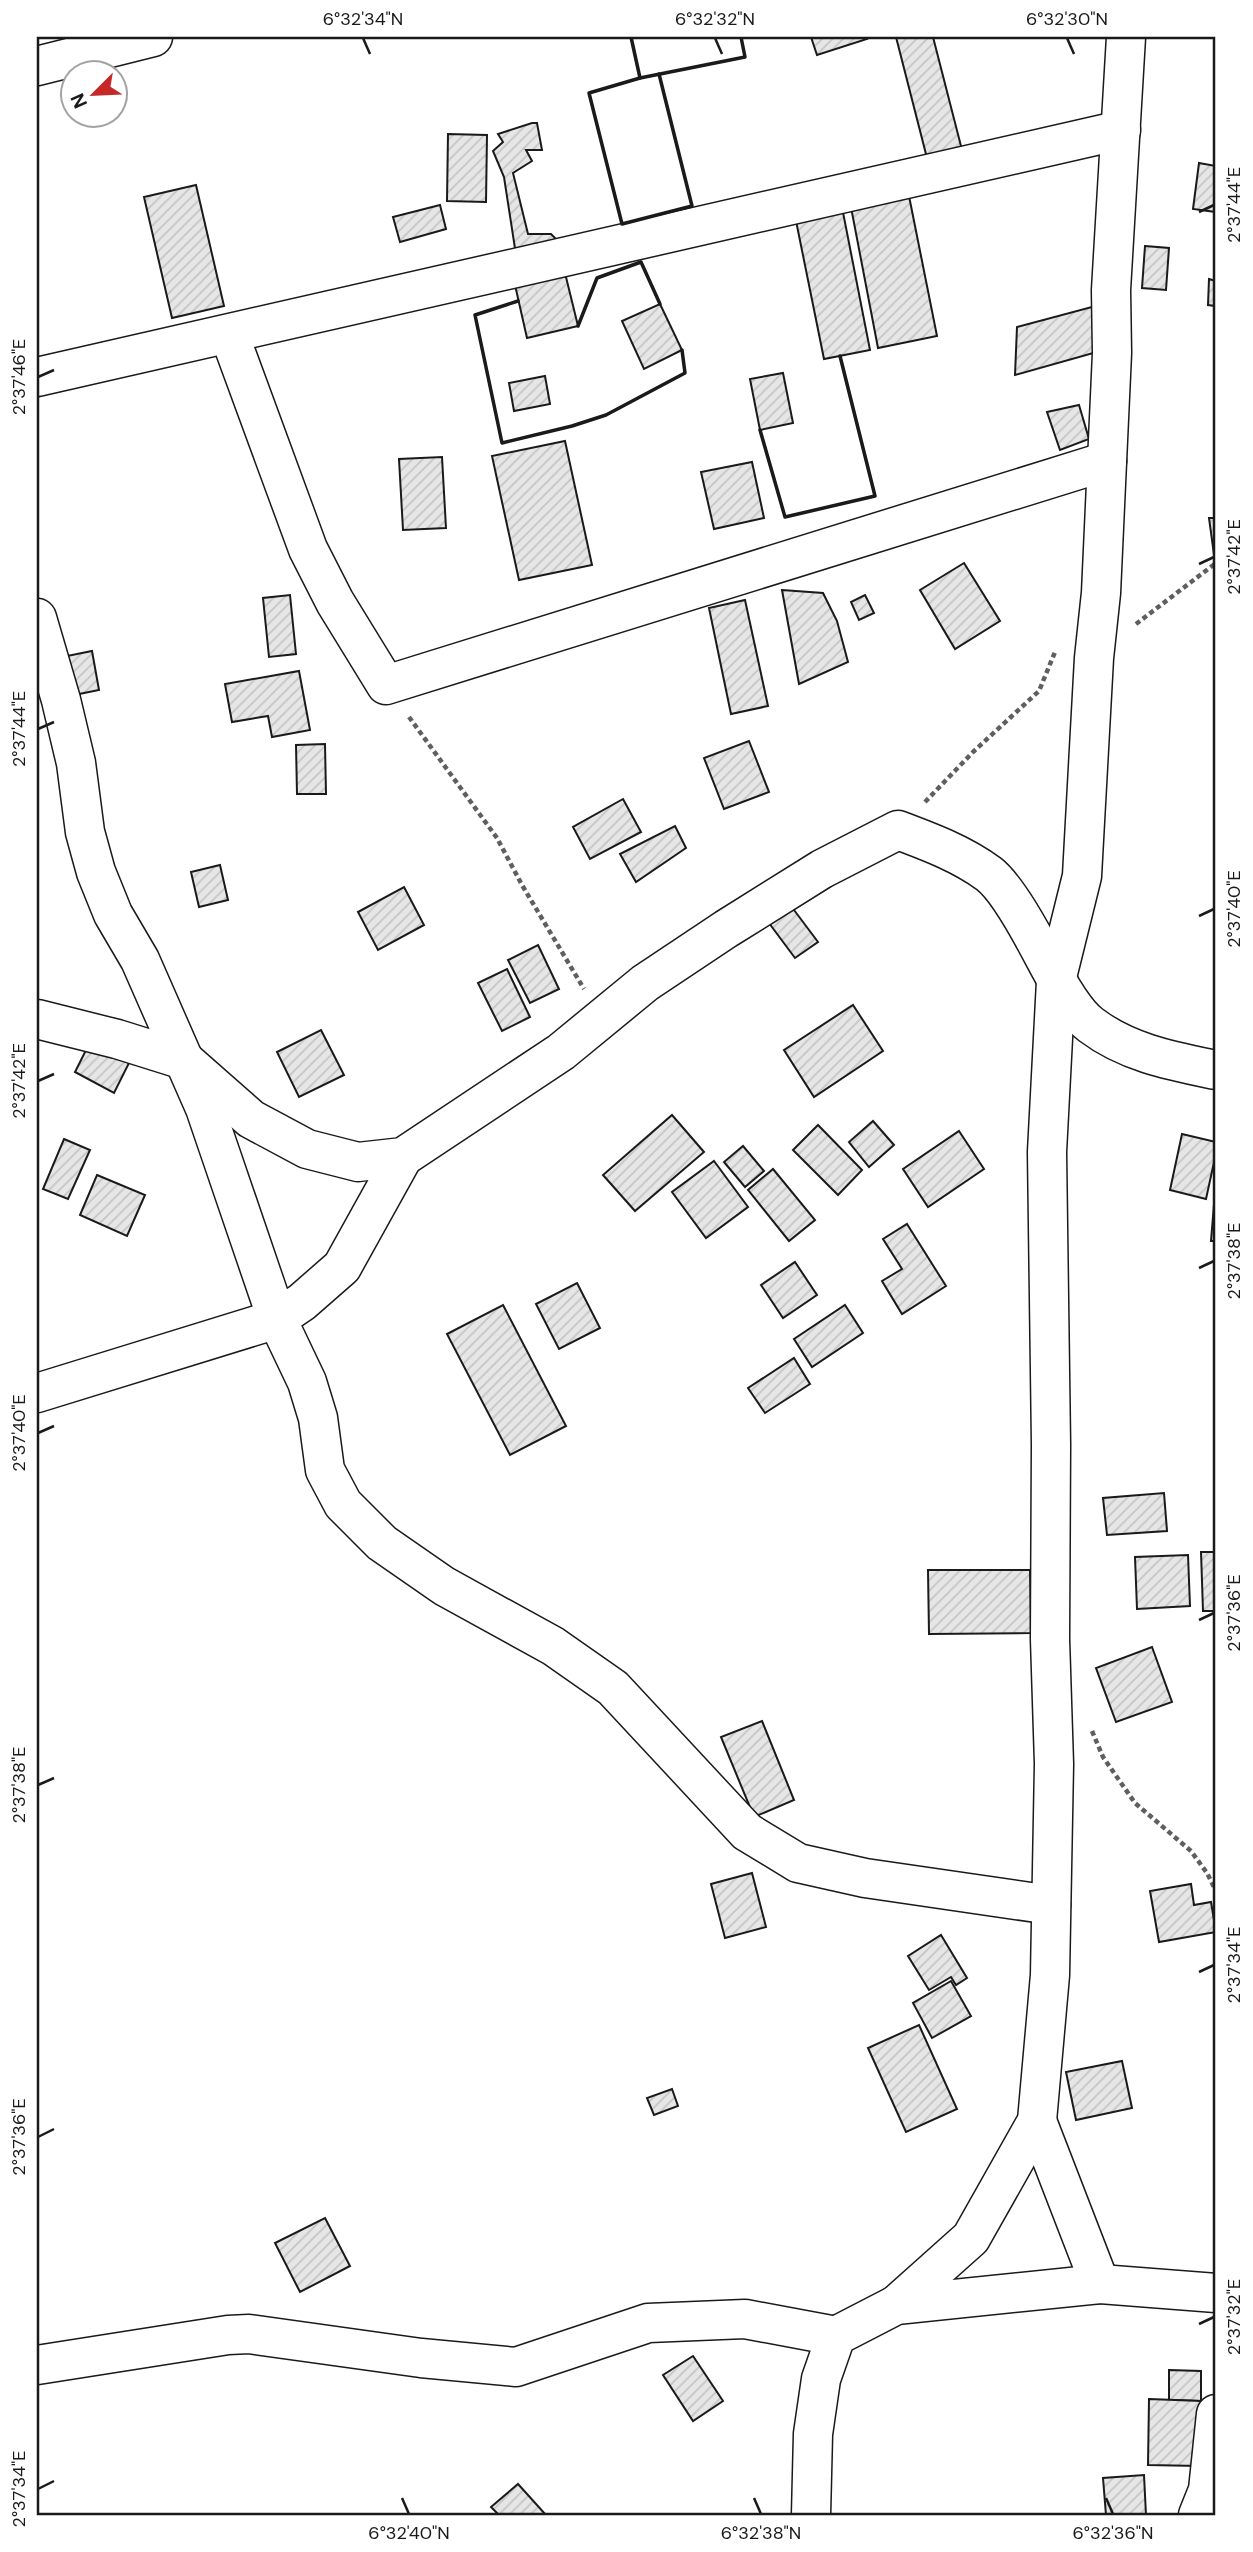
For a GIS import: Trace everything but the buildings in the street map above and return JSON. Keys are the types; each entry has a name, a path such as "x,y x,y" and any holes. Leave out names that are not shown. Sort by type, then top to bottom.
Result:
{"street":[{"path":"37,66 153,37"},
{"path":"37,2365 228,2334 249,2334 421,2358 516,2367 648,2323 745,2319 836,2336 896,2305 971,2238 1037,2121 1051,1975 1054,1763 1050,1639 1051,1431 1047,1152 1056,981 1082,876 1094,658 1101,593 1112,353 1111,290 1126,37"},
{"path":"37,377 1121,130"},
{"path":"229,334 308,549 335,602 386,685 1107,461"},
{"path":"37,618 76,763 85,832 96,872 113,914 140,960 205,1108 277,1319 307,1382 318,1418 325,1470 343,1504 382,1543 444,1586 552,1647 613,1688 747,1832 798,1863 865,1878 1051,1905"},
{"path":"37,1019 117,1039 184,1060 250,1119 307,1149 358,1162 403,1157 561,1052 645,983 726,929 822,869 898,830 947,849 992,876 1026,922 1056,981 1089,1024 1124,1045 1161,1059 1216,1070"},
{"path":"37,1392 277,1319 302,1302 342,1267 403,1157"},
{"path":"1037,2121 1100,2284"},
{"path":"896,2305 1100,2284 1216,2293"},
{"path":"811,2515 813,2434 821,2379 836,2336"},
{"path":"1198,2515 1208,2490 1216,2414"}],"path":[{"path":"1094,658 1216,563"},
{"path":"386,685 497,838 602,1018"},
{"path":"898,830 973,752 1039,691"},
{"path":"1087,1721 1103,1757 1135,1803 1191,1851 1207,1873 1216,1892"}],"wall":[{"path":"631,37 640,78 745,57 741,37"},
{"path":"640,78 589,93 622,224 692,206 659,74"},
{"path":"578,326 597,278 641,262 660,304"},
{"path":"518,301 475,315 502,443 606,415 685,373 682,350"},
{"path":"760,430 785,517 875,496 840,356"}]}
